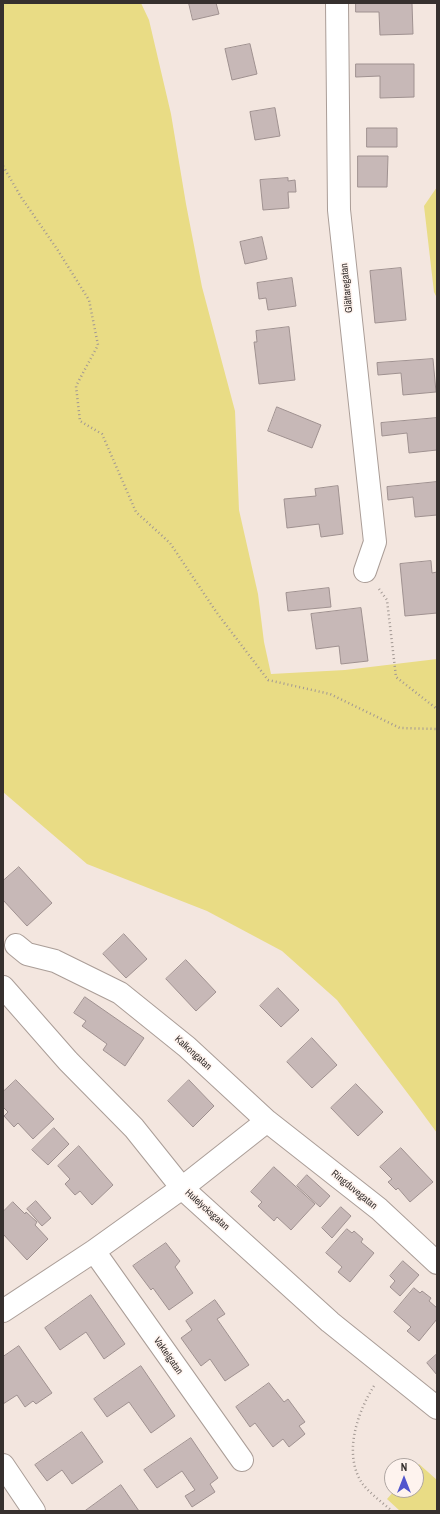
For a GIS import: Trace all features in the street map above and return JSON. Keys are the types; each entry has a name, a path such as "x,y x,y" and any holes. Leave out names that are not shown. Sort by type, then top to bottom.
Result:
{"street":[{"name":"Glättaregatan","path":"338,3 339,210 375,542 365,571"},
{"name":"Kalkongatan","path":"16,945 27,954 55,961 120,993 187,1046 267,1122"},
{"name":"Hulelycksgatan","path":"3,988 68,1061 134,1128 182,1188 330,1322 437,1408"},
{"path":"3,1311 94,1251 182,1188 267,1122"},
{"name":"Ringduvegatan","path":"267,1122 379,1209 437,1263"},
{"name":"Vaktelgatan","path":"94,1251 242,1460"},
{"path":"3,1465 34,1511"}],"path":[{"path":"3,166 21,197 57,249 89,300 98,345 76,386 80,421 102,434 136,512 170,543 217,613 268,680 330,694 400,728 437,729"},
{"path":"365,571 387,600 396,677 437,709"},
{"path":"386,1367 364,1404 358,1422 353,1448 358,1476 363,1485 392,1511"}],"shaded area":[{"path":"3,3 141,3 149,20 171,114 202,287 235,411 239,510 258,594 264,642 271,674 345,670 437,659 437,1133 337,1000 282,951 207,911 87,864 3,792"},
{"path":"437,187 437,298 434,292 424,206"},
{"path":"424,1468 437,1480 437,1511 400,1511 387,1499 424,1498"}],"building":[{"path":"189,3 216,3 219,14 193,20"},
{"path":"356,3 412,3 413,34 380,35 379,12 356,12"},
{"path":"250,44 257,74 232,80 225,49"},
{"path":"356,64 414,64 414,97 380,98 380,76 356,77"},
{"path":"275,108 280,136 255,140 250,112"},
{"path":"367,128 397,128 397,147 367,147"},
{"path":"358,156 388,156 387,187 358,187"},
{"path":"288,178 288,181 295,180 296,192 288,192 289,208 263,210 260,180"},
{"path":"262,237 267,259 245,264 240,242"},
{"path":"401,268 406,320 375,323 370,271"},
{"path":"292,278 296,306 268,310 266,298 259,299 257,283"},
{"path":"289,327 295,380 259,384 254,342 257,342 256,331"},
{"path":"433,359 436,392 403,395 401,373 378,375 377,363"},
{"path":"277,407 321,425 312,448 268,431"},
{"path":"437,418 437,450 409,453 407,433 382,436 381,423"},
{"path":"437,482 437,515 415,517 413,497 388,500 387,487"},
{"path":"338,486 343,534 321,537 319,524 287,528 284,499 316,496 315,489"},
{"path":"431,561 432,573 437,572 437,613 405,616 400,564"},
{"path":"329,588 331,607 288,611 286,593"},
{"path":"361,608 368,661 341,664 339,646 316,649 311,614"},
{"path":"19,867 52,903 27,926 3,900 3,881"},
{"path":"124,934 147,959 126,978 103,954"},
{"path":"186,960 216,992 196,1011 166,979"},
{"path":"278,988 299,1010 281,1027 260,1006"},
{"path":"85,997 144,1038 125,1066 103,1050 107,1044 82,1026 86,1021 74,1013"},
{"path":"312,1038 337,1065 312,1088 287,1062"},
{"path":"16,1080 54,1119 33,1139 18,1123 14,1127 4,1116 8,1112 3,1107 3,1092"},
{"path":"189,1080 214,1106 193,1127 168,1101"},
{"path":"356,1084 383,1112 358,1136 331,1108"},
{"path":"54,1128 69,1144 48,1165 32,1150"},
{"path":"79,1146 113,1185 92,1205 80,1191 75,1195 65,1184 70,1179 58,1166"},
{"path":"401,1148 433,1182 410,1202 398,1188 396,1190 388,1182 392,1179 380,1167"},
{"path":"274,1167 315,1204 291,1230 277,1217 274,1221 258,1206 262,1202 251,1192"},
{"path":"307,1175 330,1196 320,1207 297,1186"},
{"path":"36,1201 51,1218 42,1226 27,1209"},
{"path":"13,1202 25,1214 26,1212 37,1222 35,1225 48,1239 27,1260 3,1234 3,1212"},
{"path":"341,1207 351,1216 332,1238 322,1228"},
{"path":"347,1229 352,1233 354,1231 363,1239 361,1242 374,1253 350,1282 338,1272 342,1267 326,1253"},
{"path":"166,1243 180,1261 175,1267 193,1293 169,1310 153,1288 151,1290 133,1266"},
{"path":"403,1261 419,1275 400,1296 390,1287 395,1281 390,1276"},
{"path":"414,1288 420,1293 422,1291 431,1298 429,1301 437,1308 437,1319 419,1341 407,1331 411,1327 394,1312"},
{"path":"91,1295 125,1344 104,1359 86,1332 60,1350 45,1328"},
{"path":"215,1300 225,1314 217,1319 249,1365 225,1381 210,1359 201,1366 181,1338 192,1330 186,1321"},
{"path":"19,1346 52,1393 36,1404 33,1401 25,1407 17,1395 3,1404 3,1357"},
{"path":"437,1354 437,1375 427,1363"},
{"path":"141,1366 175,1416 151,1433 129,1402 107,1417 94,1399"},
{"path":"269,1383 284,1402 288,1399 305,1422 299,1426 305,1434 289,1447 283,1439 273,1447 255,1423 250,1427 236,1407"},
{"path":"82,1432 103,1462 72,1484 62,1470 47,1481 35,1465"},
{"path":"191,1438 218,1478 210,1484 215,1492 192,1507 185,1496 195,1490 182,1471 157,1488 144,1470"},
{"path":"121,1485 139,1511 85,1511"}]}
